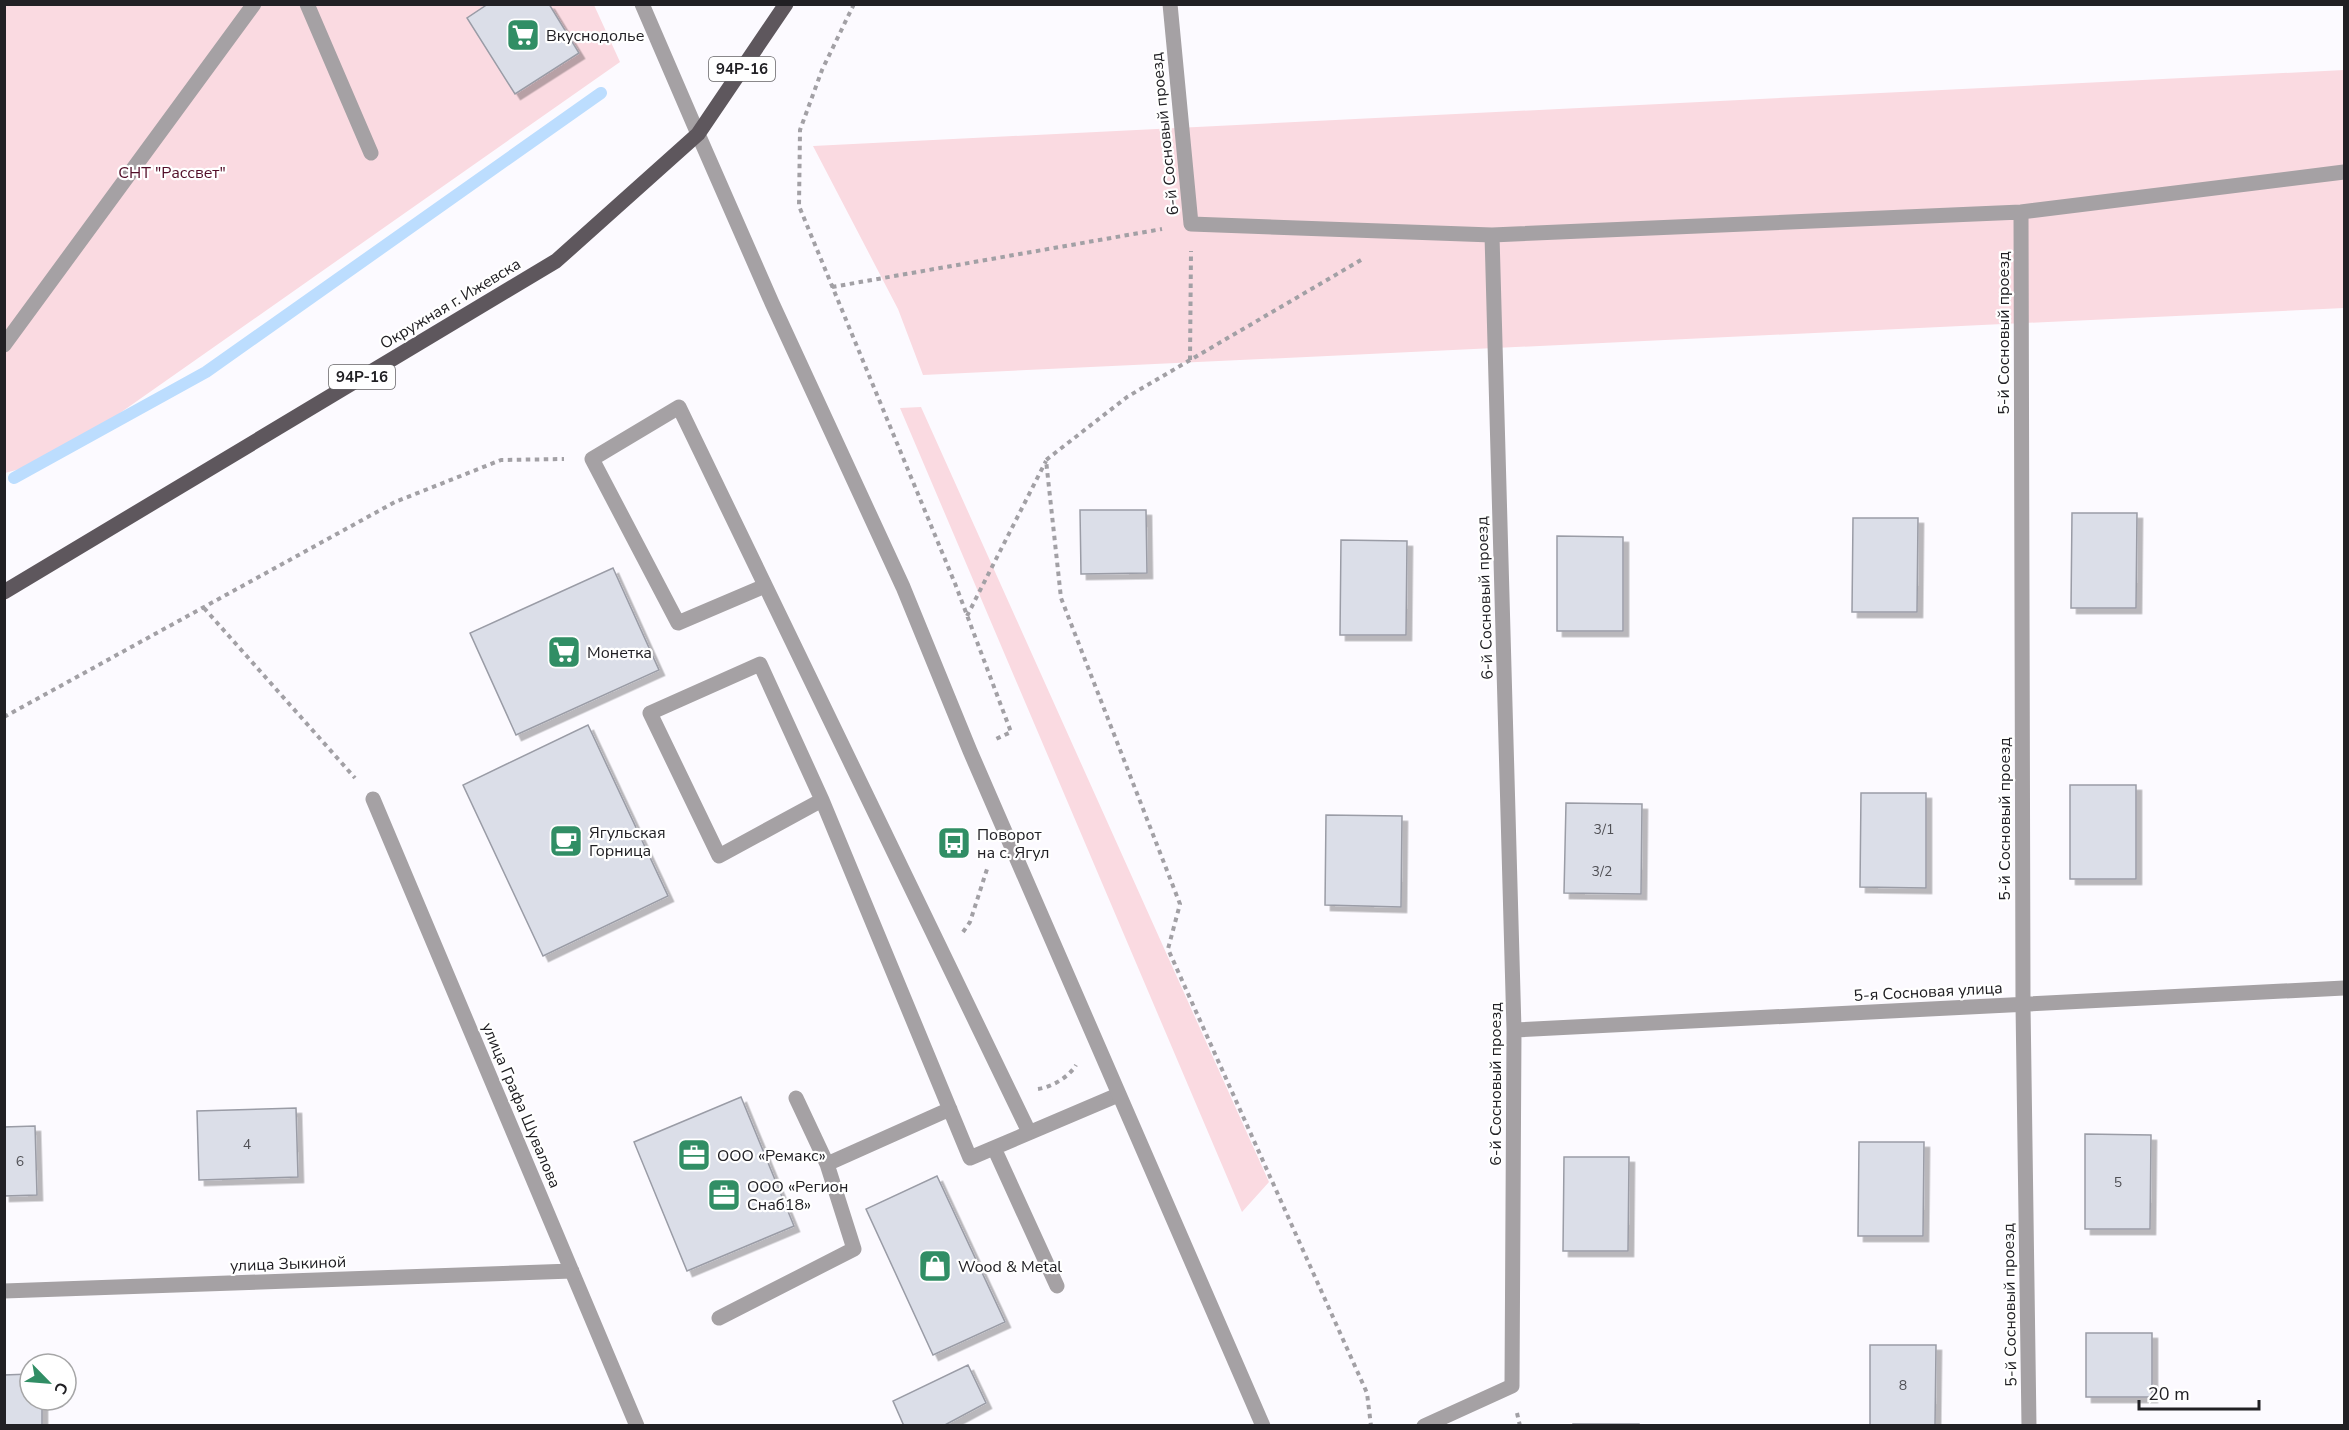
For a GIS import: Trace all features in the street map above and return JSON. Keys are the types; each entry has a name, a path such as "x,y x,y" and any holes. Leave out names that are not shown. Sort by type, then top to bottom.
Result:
{"main road":[{"name":"Окружная г. Ижевска","path":"4,592 555,261 698,134 786,4"}],"street":[{"path":"4,345 254,4"},
{"path":"307,4 371,153"},
{"path":"642,4 772,303 903,587 970,751 1263,1425"},
{"name":"6-й Сосновый проезд","path":"1170,4 1191,224 1492,235 1514,1030 1512,1386 1424,1425"},
{"path":"1492,235 2021,212 2344,172"},
{"name":"5-й Сосновый проезд","path":"2021,212 2023,1004 2029,1425"},
{"path":"765,586 678,623 592,459 679,407 1029,1132"},
{"path":"822,800 718,856 650,713 760,664 822,800 970,1158 1118,1095"},
{"name":"улица Графа Шувалова","path":"373,799 638,1425"},
{"name":"5-я Сосновая улица","path":"1514,1030 2344,988"},
{"path":"719,1318 855,1249 827,1164 796,1098"},
{"path":"827,1164 950,1109"},
{"path":"994,1148 1057,1286"},
{"name":"улица Зыкиной","path":"4,1291 572,1271"}],"path":[{"path":"832,287 1191,224 1190,360"},
{"path":"967,616 1046,460 1127,397 1410,232"},
{"path":"4,717 395,502 501,460 592,459"},
{"path":"1046,460 1061,598 1180,904 1168,949 1367,1393 1371,1425"},
{"path":"204,608 373,799"},
{"path":"945,958 970,922 989,863"}],"green space":[{"name":"СНТ \"Рассвет\"","path":"5,5 594,5 620,62 53,460 5,473"},
{"path":"2344,70 2344,308 923,375 898,309 813,146"},
{"path":"921,407 1269,1182 1242,1212 900,408"}],"building":[{"name":"Вкуснодолье","path":"488,4 549,4 579,53 515,94 467,18"},
{"path":"1080,510 1146,510 1147,573 1081,574"},
{"path":"2072,513 2137,513 2136,608 2071,608"},
{"path":"1853,518 1918,518 1917,612 1852,612"},
{"path":"1557,536 1623,537 1623,631 1557,631"},
{"path":"1341,540 1407,541 1406,635 1340,635"},
{"name":"Монетка","path":"613,568 659,670 516,735 470,633"},
{"name":"Ягульская Горница","path":"588,725 668,896 543,956 463,785"},
{"path":"2070,785 2136,785 2136,879 2070,879"},
{"path":"1861,793 1926,793 1926,888 1860,887"},
{"path":"1566,803 1642,804 1641,894 1564,893"},
{"path":"1326,815 1402,816 1401,907 1325,905"},
{"path":"741,1097 794,1226 687,1271 634,1142"},
{"path":"296,1108 298,1177 199,1180 197,1111"},
{"path":"35,1126 37,1195 4,1196 4,1127"},
{"path":"2085,1134 2151,1135 2150,1229 2085,1229"},
{"path":"1859,1142 1924,1142 1923,1236 1858,1236"},
{"path":"1564,1157 1629,1157 1628,1251 1563,1251"},
{"name":"Wood & Metal","path":"937,1176 1005,1322 933,1355 866,1209"},
{"path":"2086,1333 2152,1333 2152,1397 2086,1397"},
{"path":"1870,1345 1936,1345 1935,1426 1870,1426"},
{"path":"968,1365 986,1403 943,1426 904,1426 893,1401"},
{"path":"18,1374 18,1412 42,1412 42,1426 4,1426 4,1375"},
{"path":"1573,1424 1639,1424 1639,1426 1573,1426"}],"waterway":[{"path":"14,478 206,372 601,93"}],"place":[{"name":"Вкуснодолье","path":"523,35"},
{"name":"Монетка","path":"564,652"},
{"name":"Ягульская Горница","path":"566,841"},
{"name":"Поворот на с. Ягул","path":"954,843"},
{"name":"ООО «Ремакс»","path":"694,1155"},
{"name":"ООО «Регион Снаб18»","path":"724,1195"},
{"name":"Wood & Metal","path":"935,1266"}]}
